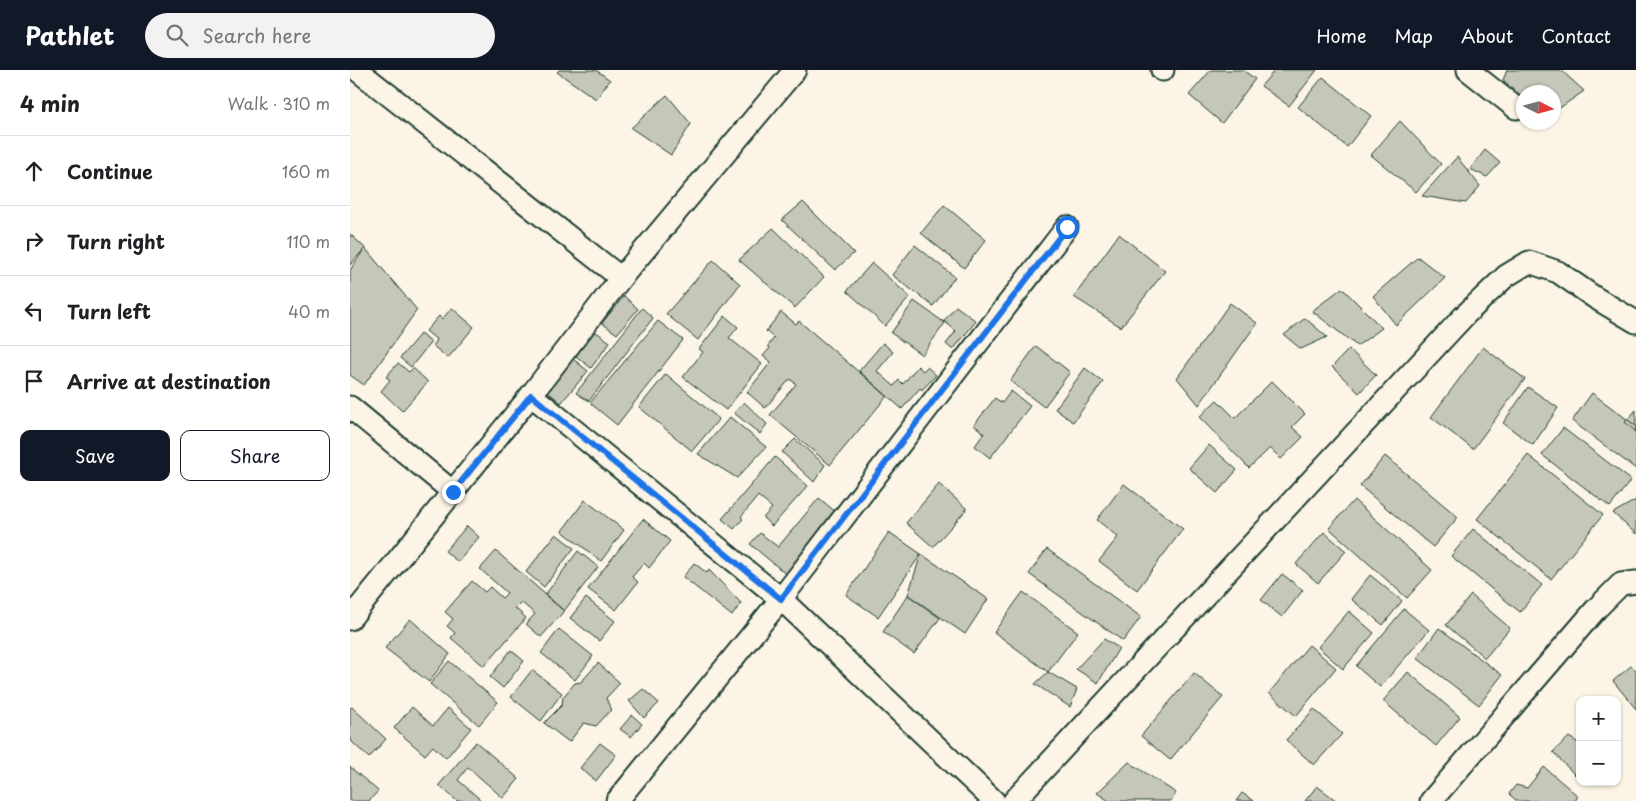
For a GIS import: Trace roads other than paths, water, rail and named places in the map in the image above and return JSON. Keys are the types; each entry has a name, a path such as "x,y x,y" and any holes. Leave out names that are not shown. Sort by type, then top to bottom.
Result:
{"street":[{"path":"356,70 621,278"},
{"path":"350,619 531,395 621,278 795,70"},
{"path":"1468,70 1516,108"},
{"path":"618,801 781,599 1067,227"},
{"path":"1014,801 1465,315 1506,276 1529,262 1558,272 1594,297 1636,322"},
{"path":"531,395 781,599 994,801"},
{"path":"350,407 453,492"},
{"path":"1433,800 1596,609 1621,584 1636,582"}]}
